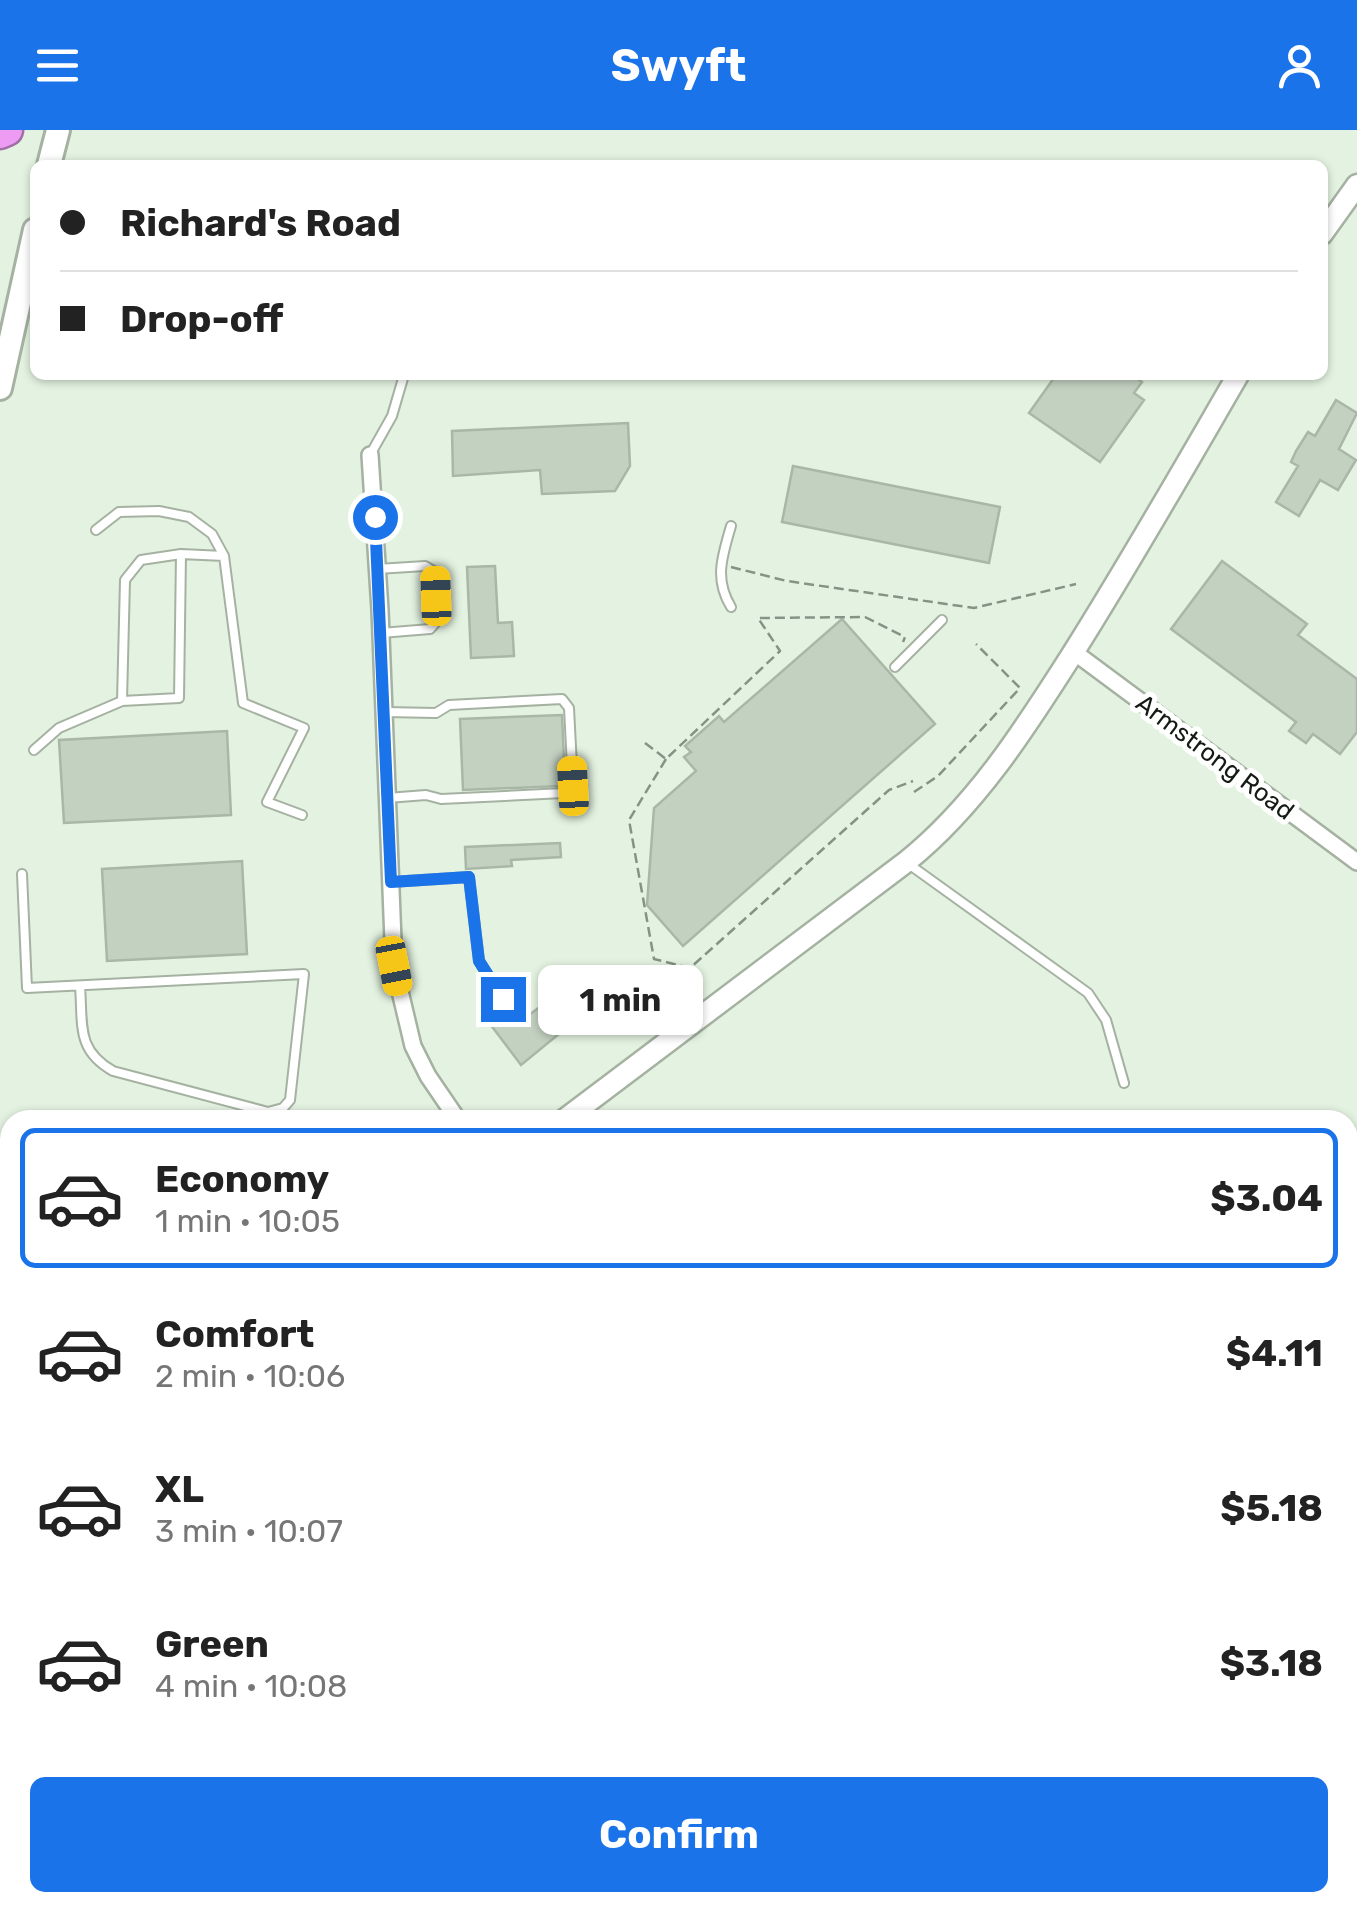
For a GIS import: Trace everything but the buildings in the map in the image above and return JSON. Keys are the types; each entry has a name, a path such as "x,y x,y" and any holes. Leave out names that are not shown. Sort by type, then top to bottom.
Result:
{"main road":[{"path":"0,388 30,253"}],"street":[{"path":"1328,226 1357,185"},
{"path":"577,1110 906,862 954,816 1030,723 1235,380"},
{"path":"370,455 394,966 413,1046 451,1110"},
{"name":"Armstrong Road","path":"1074,652 1357,862"}],"lane":[{"path":"370,455 392,416 403,380"},
{"path":"96,530 119,512 159,511 189,518 212,534 224,556 243,703 304,728 268,802 302,815"},
{"path":"730,526 720,565 720,589 730,607"},
{"path":"122,702 125,580 142,560 180,554 224,556"},
{"path":"34,750 59,728 122,702 180,698 180,554"},
{"path":"377,569 425,566 435,572 437,620 430,630 381,633"},
{"path":"895,668 942,620"},
{"path":"384,712 436,714 449,704 562,700 569,708 573,786 564,793 442,800 426,795 387,798"},
{"path":"906,862 1088,994 1106,1020 1124,1083"},
{"path":"22,874 27,988 304,974 290,1100 276,1110"},
{"path":"391,882 469,877 479,961 503,999"},
{"path":"80,986 86,1048 95,1060 114,1071 260,1110"}],"path":[{"path":"720,565 787,581 974,608 1076,584"},
{"path":"895,668 904,637 865,617 758,618 780,651 666,759 629,820 654,960 690,968 889,790 913,781"},
{"path":"914,792 938,776 1020,688 976,644"},
{"path":"645,743 666,759"}],"route":[{"path":"375,517 391,882 469,877 479,961 503,999"}]}
